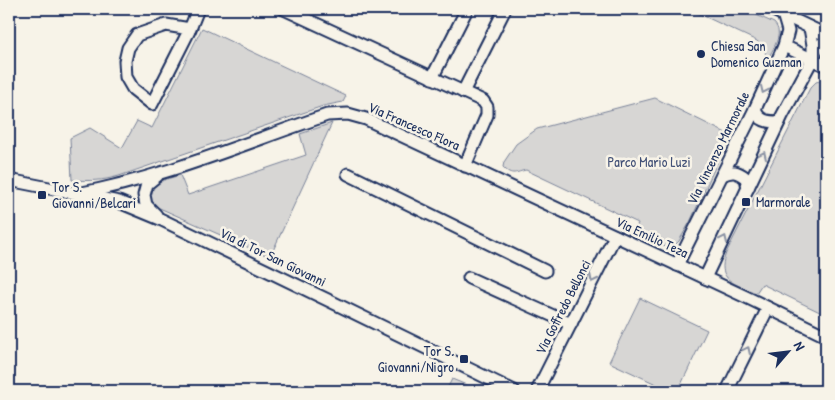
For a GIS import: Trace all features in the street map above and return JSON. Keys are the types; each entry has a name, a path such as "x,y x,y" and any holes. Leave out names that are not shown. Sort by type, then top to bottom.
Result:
{"street":[{"path":"190,29 166,24 137,35 128,48 125,61 126,77 134,90 152,104 190,29 198,9"},
{"name":"Via Francesco Flora","path":"77,194 110,188 160,174 327,115 348,114 366,119 465,166 487,115 487,107 483,101 284,9"},
{"path":"432,78 467,9"},
{"path":"463,92 505,9"},
{"path":"771,9 826,34"},
{"name":"Via Vincenzo Marmorale","path":"677,265 755,109 784,46 788,30 783,14"},
{"path":"810,28 794,34 784,46 826,66"},
{"path":"810,28 813,60"},
{"path":"705,278 779,122 819,47 826,39"},
{"path":"755,109 757,116 763,120 779,122"},
{"name":"Via Emilio Teza","path":"465,166 826,336"},
{"path":"722,174 731,171 738,172 746,178 748,188"},
{"name":"Via Francesco Flora","path":"160,174 146,184 144,194 146,204 160,219"},
{"path":"348,174 545,270"},
{"name":"Via di Tor San Giovanni","path":"9,180 119,202 160,219 514,391"},
{"name":"Via Goffredo Bellonci","path":"537,391 615,236"},
{"path":"468,278 571,324"},
{"path":"727,391 768,308"}],"green space":[{"path":"689,9 743,9 774,23 777,27 778,37 767,61 764,50 757,41"},
{"path":"202,28 346,96 343,102 323,106 119,176 96,180 72,180 70,138 90,128 122,148 137,121 152,128"},
{"path":"826,81 826,315 762,284 756,293 741,287 729,280 723,270 726,253 810,88 816,82"},
{"name":"Parco Mario Luzi","path":"655,98 730,135 690,222 675,245 667,247 658,245 634,233 638,223 526,170 512,173 503,167 504,162 516,144 537,129"},
{"path":"332,123 270,257 155,206 150,200 150,192 155,185 163,180 180,175 188,195 306,155 300,134"},
{"path":"640,298 707,330 678,391 671,391 609,362"},
{"path":"452,379 481,391 446,391"}],"place":[{"name":"Chiesa San Domenico Guzman","path":"701,54"},
{"name":"Tor S. Giovanni/Belcari","path":"42,195"},
{"name":"Marmorale","path":"746,202"},
{"name":"Tor S. Giovanni/Nigro","path":"464,359"}]}
